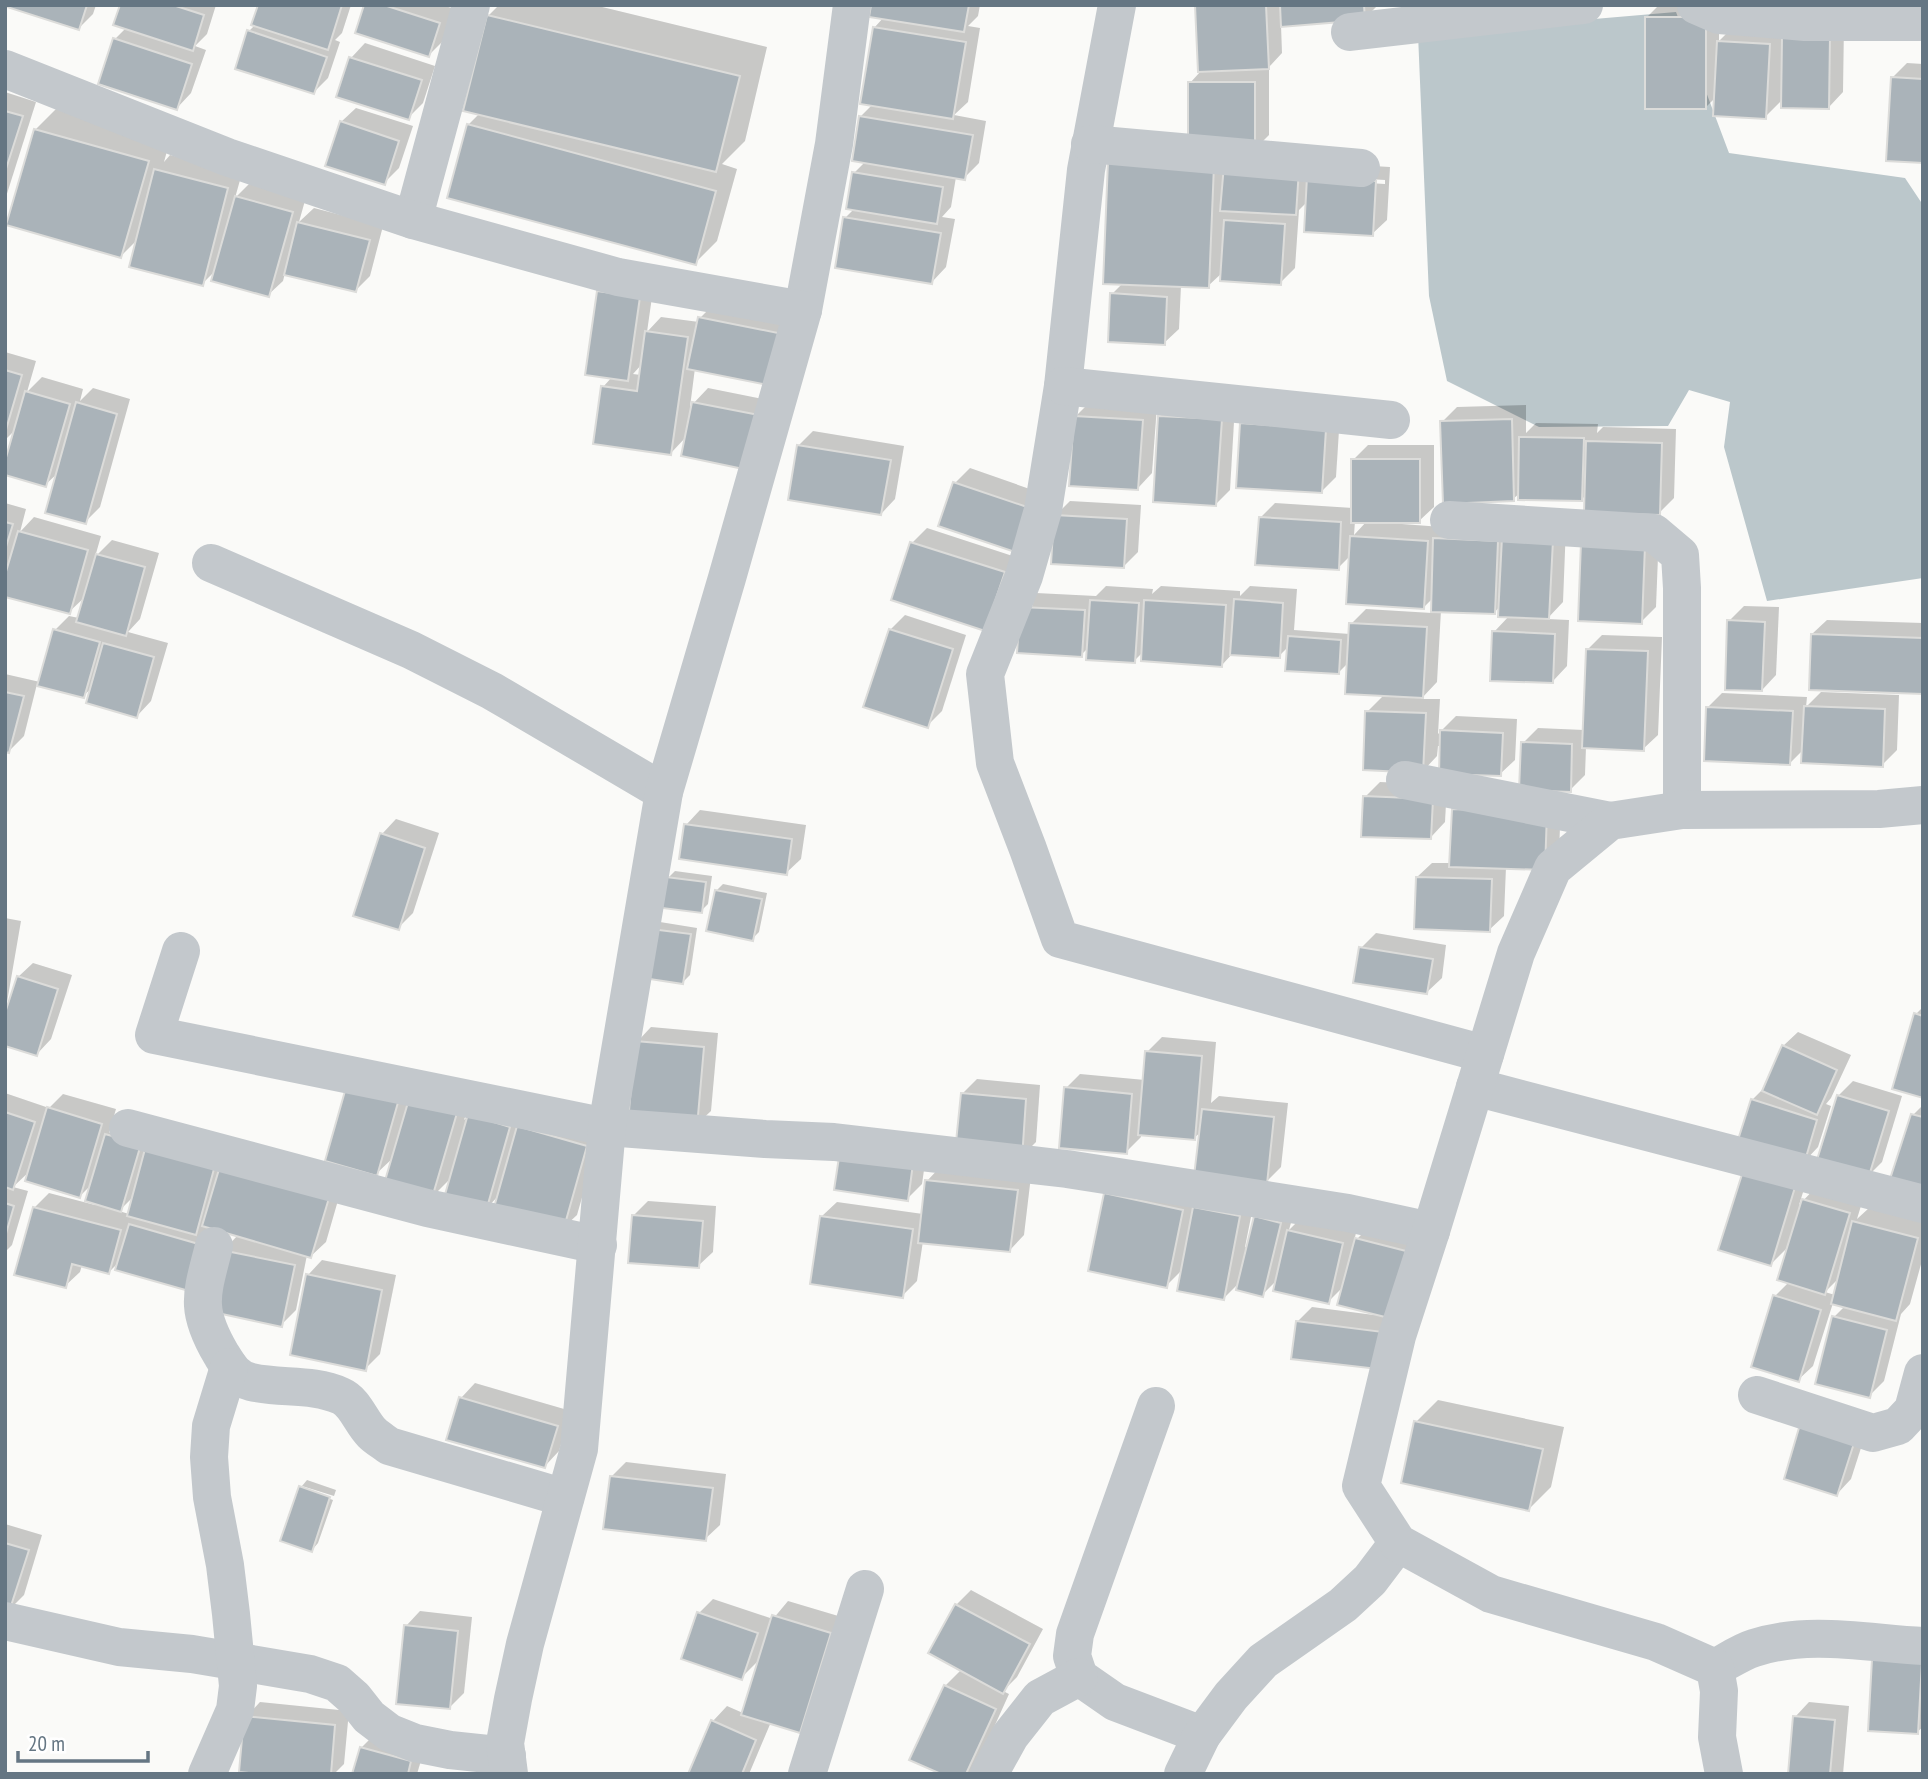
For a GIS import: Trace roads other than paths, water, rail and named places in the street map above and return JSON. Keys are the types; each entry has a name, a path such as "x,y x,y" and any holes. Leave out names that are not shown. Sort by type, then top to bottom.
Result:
{"street":[{"path":"5,1621 119,1647 192,1654 310,1674 337,1683 369,1717 390,1733 415,1743 508,1765 505,1743 515,1688 579,1448 607,1127 664,792 803,310 834,144 852,5"},
{"path":"1117,5 1090,144 1063,386 1043,510 1024,576 985,674 995,762 1060,939 1480,1071 1923,1204"},
{"path":"1350,32 1584,5"},
{"path":"1696,5 1719,15 1805,22 1923,22"},
{"path":"413,220 460,8"},
{"path":"5,69 227,157 413,220 618,277 803,310"},
{"path":"1090,144 1361,169"},
{"path":"1063,386 1391,420"},
{"path":"1449,520 1654,533 1680,555 1682,810"},
{"path":"211,563 411,650 492,691 664,792"},
{"path":"1405,780 1610,821 1682,810 1879,809 1923,805"},
{"path":"1610,821 1553,868 1516,953 1432,1231 1397,1336 1361,1486 1398,1543 1491,1594 1656,1642 1715,1668"},
{"path":"181,951 155,1035 607,1127 834,1142 1053,1167 1348,1213 1432,1231"},
{"path":"128,1128 426,1209 598,1245"},
{"path":"214,1245 202,1307 208,1332 237,1377 250,1382 329,1391 346,1398 372,1433 390,1446 565,1498"},
{"path":"207,1774 234,1710 238,1686 230,1602 212,1497 209,1457 211,1426 229,1367"},
{"path":"1757,1395 1873,1433 1898,1426 1913,1410 1923,1373"},
{"path":"1156,1406 1075,1634 1072,1656 1079,1677 1115,1702 1202,1735"},
{"path":"1183,1774 1202,1735 1231,1696 1263,1661 1343,1605 1370,1580 1398,1543"},
{"path":"807,1774 865,1589"},
{"path":"1715,1668 1752,1648 1791,1639 1840,1638 1923,1646"},
{"path":"1715,1668 1719,1691 1717,1737 1724,1774"},
{"path":"989,1774 1010,1736 1040,1698 1079,1677"}]}
